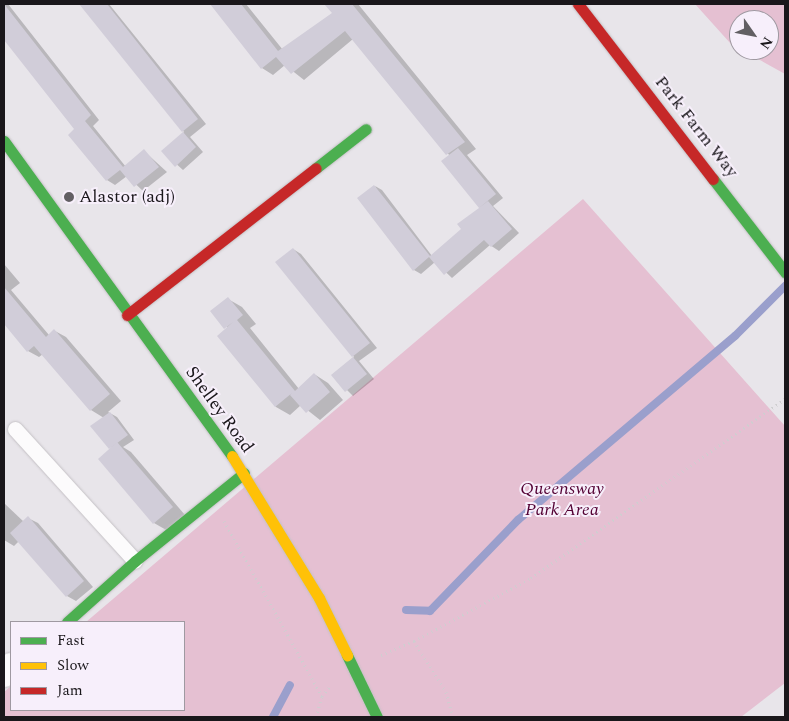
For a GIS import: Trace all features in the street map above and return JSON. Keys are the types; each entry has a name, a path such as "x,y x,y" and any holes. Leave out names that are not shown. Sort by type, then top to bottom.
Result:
{"main road":[{"name":"Park Farm Way","path":"578,4 785,272"},
{"path":"127,315 366,129"},
{"name":"Shelley Road","path":"4,141 127,315 244,473 319,598 376,717"},
{"path":"68,621 135,561 244,473"}],"lane":[{"path":"14,429 135,561"}],"path":[{"path":"381,655 414,641 531,578 785,399"},
{"path":"211,499 322,696"},
{"path":"414,641 446,692 453,717"},
{"path":"316,717 322,696 334,682"}],"green space":[{"path":"695,4 785,4 785,74 760,60 779,60 779,10 729,10 729,42"},
{"name":"Queensway Park Area","path":"583,199 785,426 785,683 741,717 4,717 4,692 10,687 10,711 185,711 185,621 87,621"}],"building":[{"path":"4,4 91,115 85,121 123,167 144,149 159,167 134,187 120,170 106,181 68,135 74,129 4,40"},
{"path":"79,4 107,4 198,119 182,132"},
{"path":"210,4 241,4 278,51 332,13 324,4 352,4 465,142 446,155 345,31 291,74 276,57 261,69"},
{"path":"183,132 196,147 175,167 161,151"},
{"path":"458,148 496,194 479,208 441,161"},
{"path":"374,185 430,256 461,229 457,224 488,201 512,229 491,247 484,240 444,275 429,257 413,271 357,198"},
{"path":"293,248 370,343 352,357 275,262"},
{"path":"4,287 46,337 54,329 110,394 90,411 34,346 27,352 4,324"},
{"path":"228,297 243,315 237,320 295,391 314,373 330,392 306,413 290,395 292,393 275,407 217,336 233,322 224,329 210,311"},
{"path":"353,357 367,374 345,392 331,375"},
{"path":"110,412 128,435 109,449 90,426"},
{"path":"117,442 173,507 153,524 98,459"},
{"path":"28,516 84,581 66,597 10,533"}],"waterway":[{"path":"406,610 430,611 518,520 735,336 785,286"},
{"path":"273,717 290,685"}],"traffic: fast":[{"path":"316,168 366,129"},
{"path":"4,141 232,456"},
{"path":"713,179 785,272"},
{"path":"68,621 135,561 244,473"},
{"path":"347,655 377,717"}],"traffic: slow":[{"path":"232,456 319,598 347,655"}],"traffic: jam":[{"path":"578,4 713,179"},
{"path":"127,315 316,168"}],"place":[{"name":"Alastor (adj)","path":"69,197"}]}
